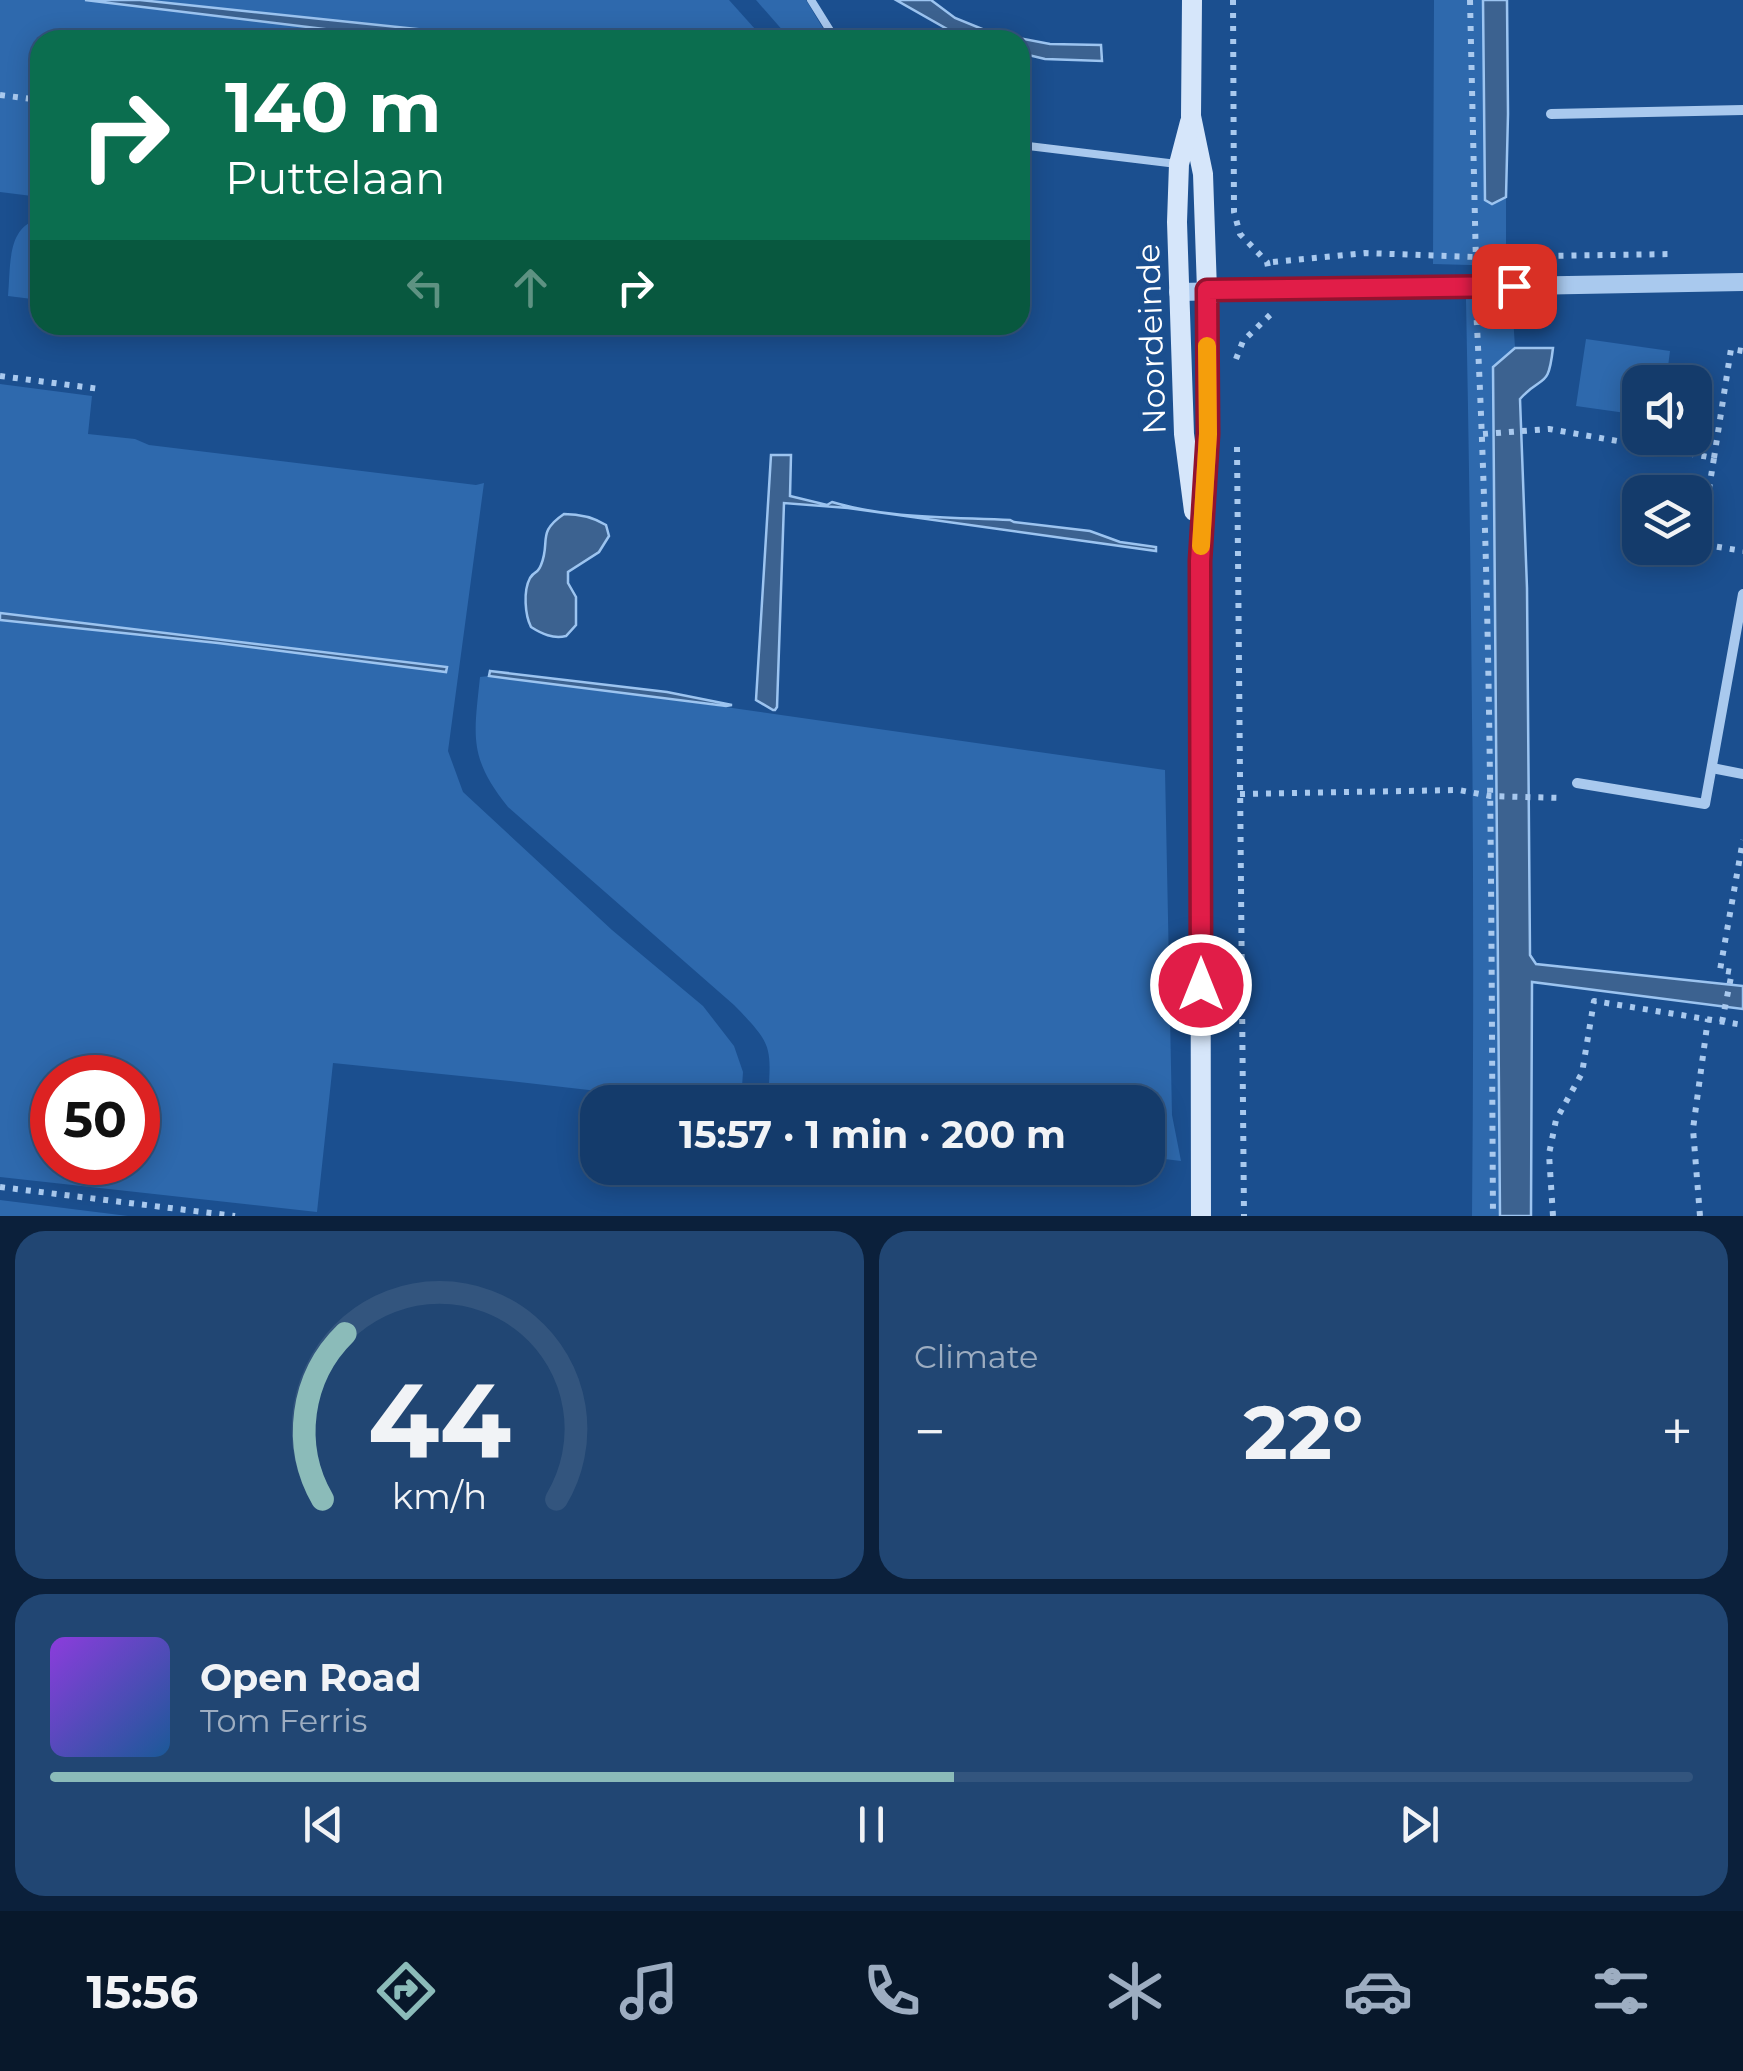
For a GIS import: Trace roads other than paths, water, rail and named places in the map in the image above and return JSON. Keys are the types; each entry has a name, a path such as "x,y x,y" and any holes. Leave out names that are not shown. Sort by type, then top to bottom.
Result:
{"main road":[{"name":"Noordeinde","path":"1192,0 1192,116 1202,166 1207,290 1208,434 1200,561 1201,1216"},
{"name":"Noordeinde","path":"1192,116 1179,164 1178,292 1184,434 1200,561"}],"street":[{"path":"1551,114 1743,110"},
{"path":"1178,292 1743,282"},
{"path":"1578,783 1705,804 1743,594"},
{"path":"1712,768 1743,774"}],"lane":[{"path":"810,0 830,30"},
{"path":"1030,146 1202,166"}]}
